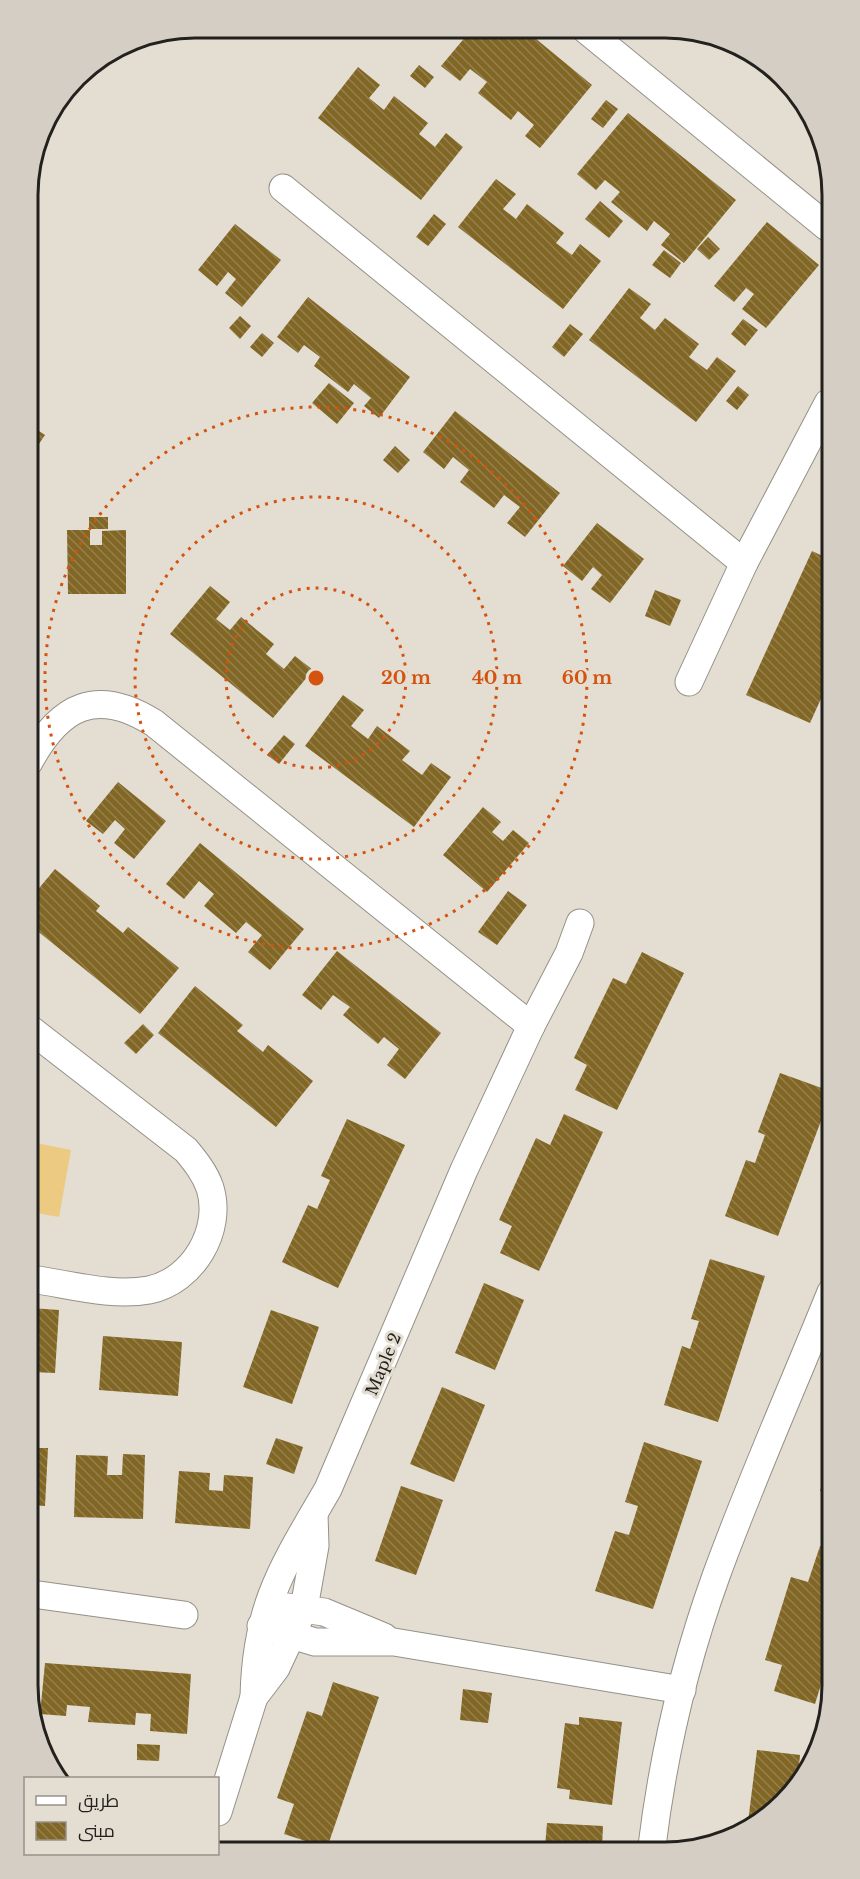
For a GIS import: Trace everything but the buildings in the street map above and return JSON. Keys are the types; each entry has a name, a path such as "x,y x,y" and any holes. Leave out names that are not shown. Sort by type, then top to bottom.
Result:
{"street":[{"path":"596,38 822,223"},
{"path":"283,188 744,563"},
{"path":"689,682 744,563 822,414"},
{"path":"38,748 55,723 78,709 104,704 131,709 154,723 531,1026"},
{"name":"Maple 2","path":"219,1809 254,1696 276,1668 293,1636 304,1608 315,1546 314,1514 346,1450 464,1170 531,1026 569,953 580,923"},
{"path":"38,1035 186,1150 200,1167 210,1188 214,1209 211,1231 203,1249 189,1268 171,1281 151,1290 129,1292 38,1280"},
{"path":"653,1842 666,1763 682,1690 716,1576 822,1314"},
{"path":"254,1696 264,1616 286,1558 314,1514"},
{"path":"38,1595 183,1616"},
{"path":"264,1616 304,1608 334,1616 394,1641"},
{"path":"264,1616 293,1636 328,1642 394,1641 682,1690"}],"shaded area":[{"path":"38,1143 71,1150 59,1217 38,1213"}]}
